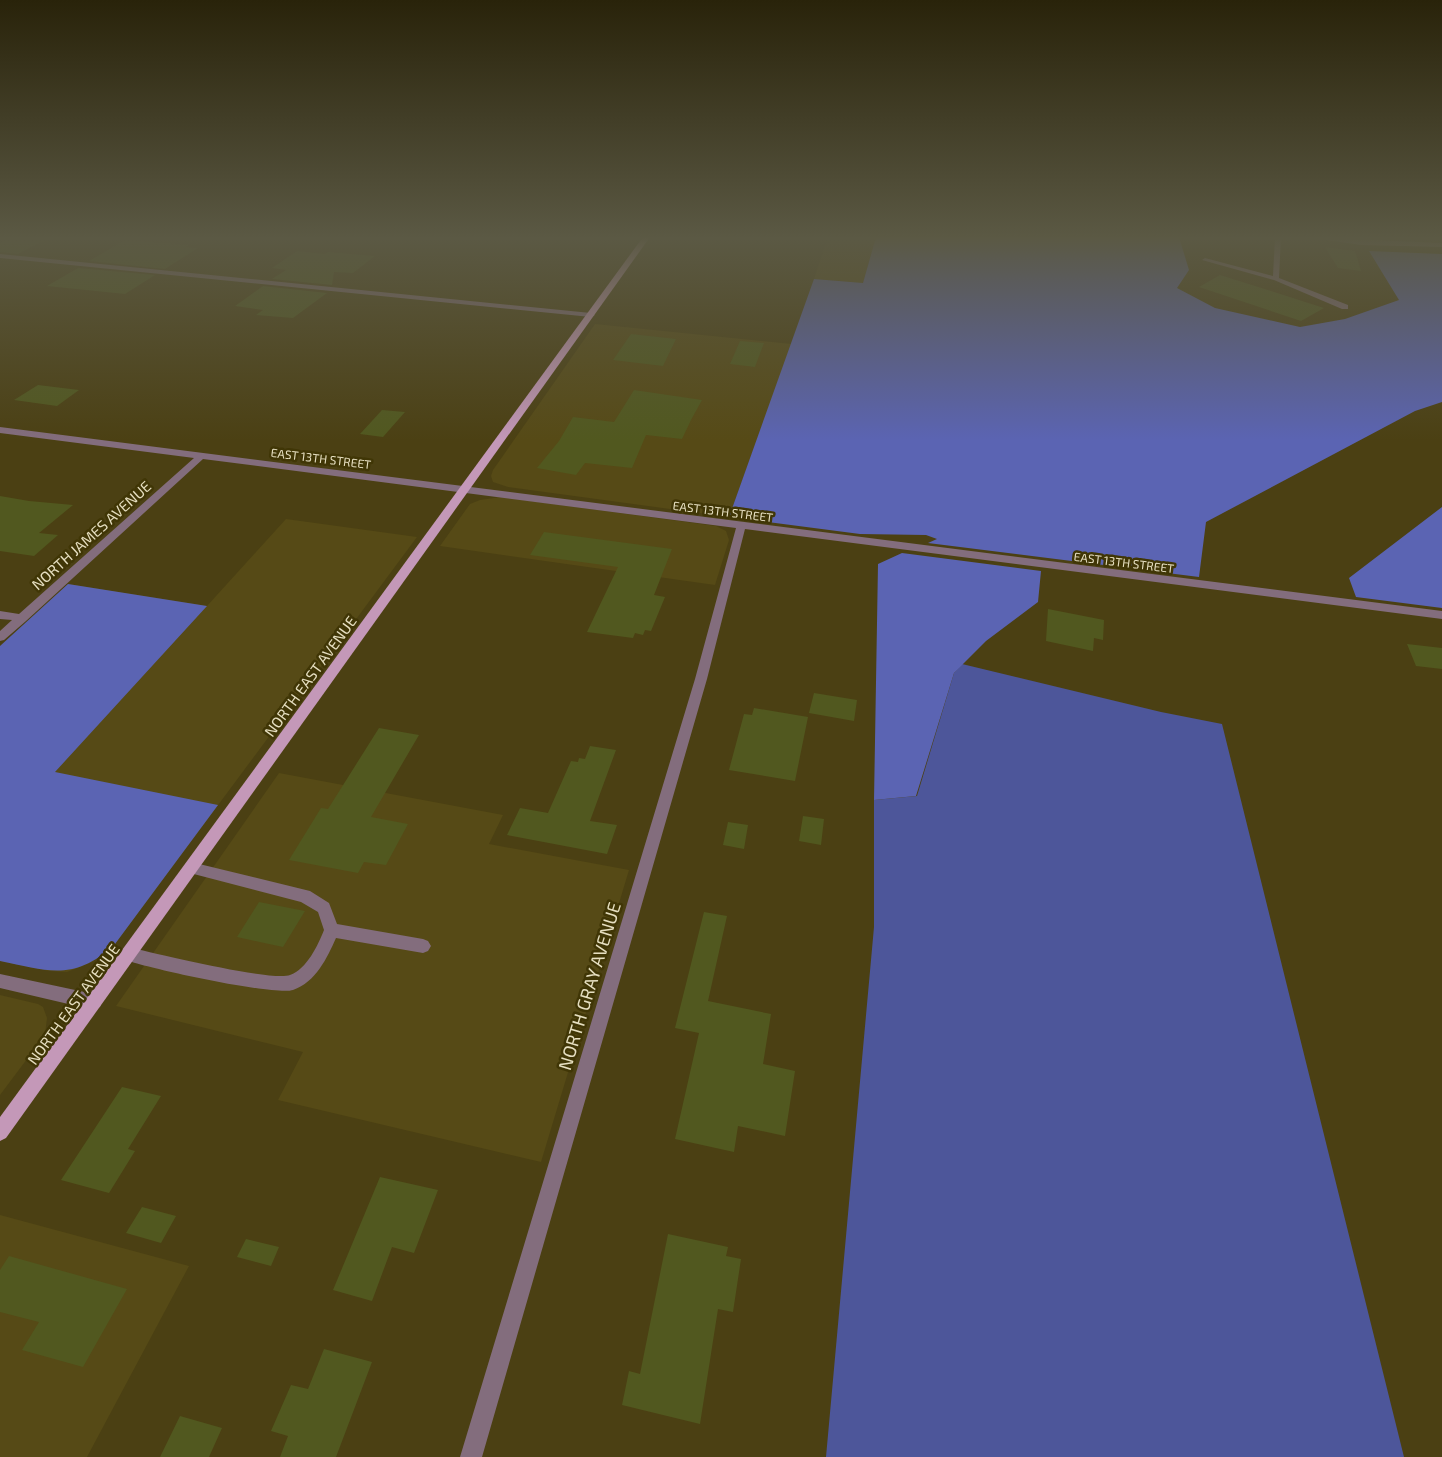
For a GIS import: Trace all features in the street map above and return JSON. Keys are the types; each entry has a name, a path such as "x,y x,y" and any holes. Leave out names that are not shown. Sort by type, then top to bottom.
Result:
{"main road":[{"name":"NORTH EAST AVENUE","path":"0,1132 598,305"}],"street":[{"path":"491,305 591,315"},
{"path":"1340,305 1345,307"},
{"name":"EAST 13TH STREET","path":"0,430 1442,615"},
{"name":"NORTH JAMES AVENUE","path":"0,638 202,455"},
{"name":"NORTH GRAY AVENUE","path":"471,1457 698,688 741,526"},
{"path":"0,614 22,618"},
{"path":"128,954 208,971 289,984 306,974 322,952 332,930 324,908 305,896 191,868"},
{"path":"332,930 423,946"},
{"path":"0,981 94,1002"}],"shaded area":[{"path":"805,305 1209,305 1215,308 1300,327 1345,319 1385,305 1442,305 1442,402 1415,411 1206,522 1199,577 928,543 937,539 926,535 860,534 729,517"},
{"path":"595,324 792,344 729,517 508,487 493,482 491,476 493,470"},
{"path":"501,497 716,526 726,531 729,540 715,585 440,546 470,504 480,500"},
{"path":"1442,507 1442,608 1356,597 1349,578"},
{"path":"286,519 417,537 115,944 92,962 67,972 49,971 0,961 0,646 68,584 207,606"},
{"path":"902,553 1041,571 1038,602 986,641 954,673 916,796 874,800 878,564"},
{"path":"68,584 207,606 55,772 218,805 115,944 87,964 74,969 47,970 0,961 0,646"},
{"path":"962,664 1161,712 1222,724 1404,1457 826,1457 874,927 874,800 917,796 954,673"},
{"path":"279,773 503,815 489,844 629,870 541,1162 278,1100 303,1052 116,1006"},
{"path":"0,995 38,1004 43,1007 47,1018 45,1034 0,1095"},
{"path":"0,1215 189,1266 87,1457 0,1457"}],"building":[{"path":"311,305 293,318 256,315 263,310 235,306"},
{"path":"1253,305 1315,305 1324,308 1301,321"},
{"path":"631,334 676,339 663,366 613,360"},
{"path":"740,341 764,343 755,367 730,364"},
{"path":"38,385 79,390 57,406 14,400"},
{"path":"634,390 702,400 682,439 646,435 632,468 585,463 576,475 537,468 559,441 573,417 614,422"},
{"path":"382,410 405,412 383,437 360,434"},
{"path":"0,496 73,505 39,533 58,535 34,556 0,551"},
{"path":"544,532 672,549 654,595 665,597 651,631 645,630 643,635 635,633 633,638 587,632 618,567 530,555"},
{"path":"1048,609 1104,620 1103,640 1094,638 1093,651 1046,641"},
{"path":"1407,644 1442,648 1442,669 1416,666"},
{"path":"814,693 857,700 854,721 809,713"},
{"path":"754,708 808,717 795,781 729,770 744,714 752,715"},
{"path":"379,728 419,735 371,817 408,824 386,865 364,862 358,873 289,860 321,808 328,809"},
{"path":"590,746 616,750 590,821 617,825 607,854 507,835 520,808 548,813 571,761 578,762 579,758 585,759"},
{"path":"803,816 824,819 821,845 799,841"},
{"path":"728,822 748,825 744,849 723,845"},
{"path":"259,902 305,911 283,947 237,937"},
{"path":"704,912 727,916 708,1001 771,1014 763,1064 795,1071 785,1136 738,1126 734,1152 675,1139 699,1033 675,1028"},
{"path":"122,1087 161,1096 128,1149 135,1151 109,1193 61,1180"},
{"path":"380,1177 438,1190 414,1253 392,1247 372,1301 333,1290"},
{"path":"142,1207 176,1216 161,1243 126,1233"},
{"path":"668,1234 728,1247 726,1256 741,1259 733,1312 718,1309 700,1424 622,1405 629,1371 640,1374"},
{"path":"246,1239 279,1247 271,1266 237,1257"},
{"path":"9,1256 127,1289 83,1367 22,1350 39,1322 0,1312 0,1270"},
{"path":"324,1349 372,1362 336,1457 280,1457 288,1436 271,1431 291,1385 308,1389"},
{"path":"180,1416 222,1428 209,1457 160,1457"}]}
